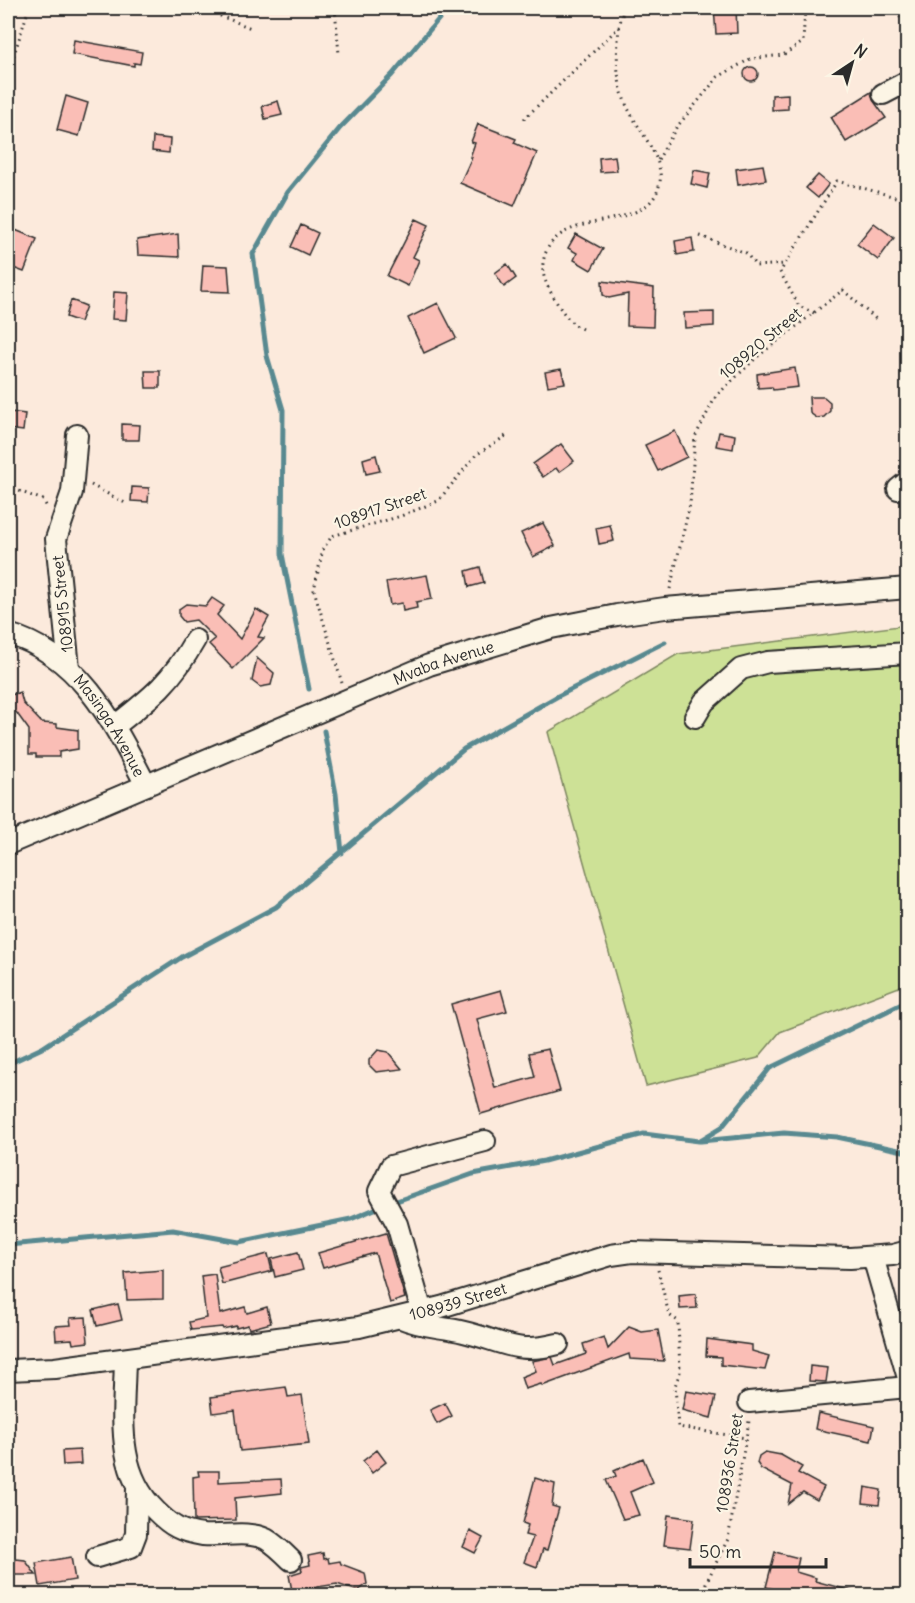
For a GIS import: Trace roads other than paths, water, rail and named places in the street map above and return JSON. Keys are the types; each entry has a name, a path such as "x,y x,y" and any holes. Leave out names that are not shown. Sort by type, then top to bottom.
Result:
{"street":[{"path":"883,94 908,81"},
{"name":"108915 Street","path":"69,668 56,539 72,492 77,435"},
{"name":"Mvaba Avenue","path":"8,844 429,665 491,645 551,628 665,608 908,588"},
{"name":"Masinga Avenue","path":"8,634 44,650 69,668 99,700 146,785"},
{"path":"115,726 160,690 181,665 195,640"},
{"path":"695,717 704,702 741,669 768,662 908,652"},
{"path":"422,1312 397,1224 379,1191 381,1182 391,1166 485,1141"},
{"name":"108939 Street","path":"8,1370 55,1368 163,1352 326,1333 422,1312 610,1255 654,1251 787,1257 873,1257 908,1251"},
{"path":"873,1257 908,1378"},
{"path":"400,1318 423,1327 464,1332 513,1348 536,1350 558,1344"},
{"path":"125,1359 125,1450 127,1466 137,1488 167,1524 180,1531 218,1537 254,1536 267,1539 291,1560"},
{"path":"749,1402 908,1388"},
{"path":"97,1557 131,1547 136,1534 137,1488"}],"waterway":[{"path":"309,689 282,554 283,410 267,356 253,254 288,192 340,128 392,75 448,8"},
{"path":"8,1064 42,1048 182,957 276,907 464,749 558,696 665,642"},
{"path":"324,731 336,794 342,853"},
{"path":"391,1203 473,1174 544,1161 644,1134 699,1141 722,1127 770,1068 908,1001"},
{"path":"701,1141 784,1133 837,1137 908,1152"},
{"path":"8,1245 173,1230 239,1242 351,1219 382,1206"}]}
